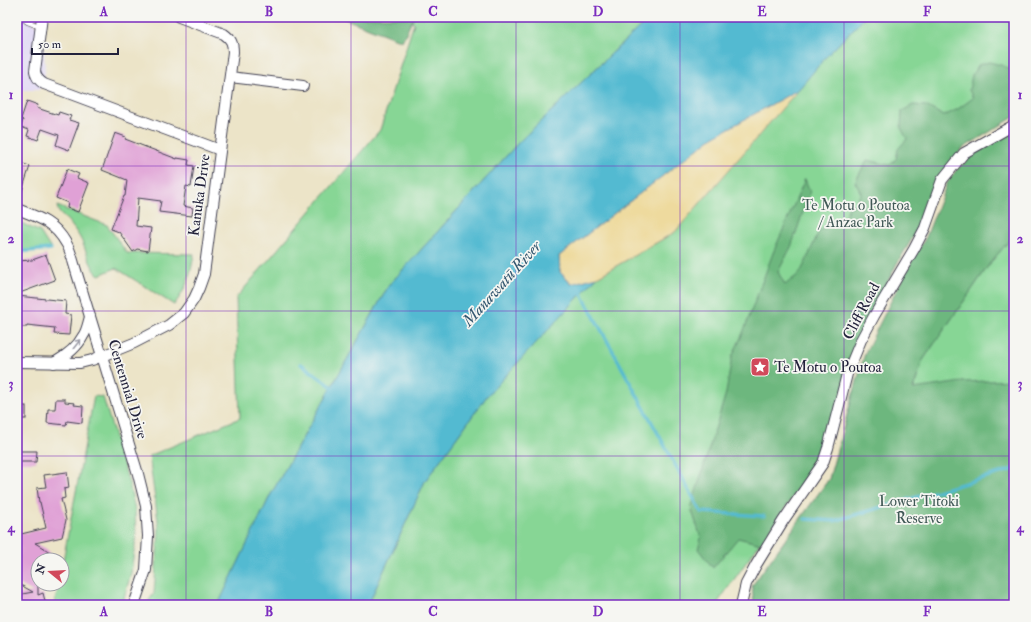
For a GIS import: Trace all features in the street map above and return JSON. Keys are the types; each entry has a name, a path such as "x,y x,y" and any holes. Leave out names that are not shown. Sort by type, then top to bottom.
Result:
{"street":[{"name":"Kanuka Drive","path":"17,362 80,363 92,360 134,343 169,325 184,313 194,299 204,274 233,44 224,34 179,17"},
{"path":"41,22 35,70 36,76 44,84 220,150"},
{"path":"230,76 303,86"},
{"name":"Cliff Road","path":"741,605 746,584 756,564 823,463 847,374 861,340 925,228 942,180 964,153 1014,125"},
{"name":"Centennial Drive","path":"17,209 37,216 50,224 66,242 138,474 146,506 148,536 146,570 134,605"},
{"path":"54,363 66,356 84,336 90,318"}],"lane":[{"path":"22,17 28,22 41,22"}],"shaded area":[{"path":"17,17 27,17 37,27 44,46 45,73 39,90 21,90 17,103"}],"green space":[{"path":"340,17 414,17 402,41"},
{"path":"399,17 650,17 520,141 389,285 270,496 218,605 146,605 154,593 159,528 149,456 240,418 236,298 380,130 414,23"},
{"path":"865,17 1014,17 1014,117 963,148 940,175 913,237 896,265 871,315 810,472 716,605 368,605 425,481 487,396 597,277 675,232 825,58"},
{"name":"Te Motu o Poutoa / Anzac Park","path":"989,62 1001,65 1014,71 1014,117 963,148 940,175 913,237 896,265 871,315 823,449 810,472 761,544 738,538 713,568 698,549 701,538 691,508 726,393 732,357 743,333 773,253 805,179 810,192 791,247 778,272 785,285 800,273 819,231 845,216 849,207 855,204 861,193 855,182 867,160 890,165 896,159 898,149 907,139 901,128 902,111 913,105 926,106 944,116 958,109 973,98 969,90 972,75 978,65"},
{"name":"Lower Titoki Reserve","path":"1014,131 1014,235 991,262 923,360 913,389 962,382 1014,380 1014,601 1008,605 754,605 752,586 829,479 865,353 905,273 926,237 947,183 957,169 973,155"},
{"path":"57,206 107,225 127,253 194,254 188,281 174,305 116,268 99,275 93,268 79,236 60,213"},
{"path":"17,221 40,232 51,249 17,252"},
{"name":"Lower Titoki Reserve","path":"1014,235 1014,601 1008,605 752,586 829,479 853,393 913,390 923,360 991,262"},
{"path":"94,396 103,397 129,483 135,510 136,537 131,573 122,605 54,605 57,592 70,592 70,552 65,552"}],"sand":[{"path":"799,89 675,232 597,277 572,284 560,272 559,256 713,137"}],"water":[{"name":"Manawatū River","path":"650,17 865,17 825,58 799,89 713,137 559,256 560,272 571,284 597,277 487,396 425,481 368,605 218,605 270,496 389,285 520,141"}],"building":[{"path":"27,101 38,105 37,108 58,115 59,112 71,116 69,120 79,123 69,150 56,145 59,135 42,129 38,140 27,136 29,130 21,127 23,120 21,119"},
{"path":"115,133 126,137 125,139 177,159 189,160 188,165 194,166 191,187 186,186 183,206 193,208 192,216 159,212 161,201 138,198 136,226 151,228 148,251 137,249 133,252 119,232 111,229 125,196 127,180 102,170"},
{"path":"17,162 30,166 19,200 17,200"},
{"path":"67,169 79,174 77,178 89,183 78,212 67,208 68,203 56,198"},
{"path":"46,255 55,280 17,294 17,261 32,260"},
{"path":"17,296 66,301 65,314 71,315 69,335 54,334 55,328 27,325 27,327 17,327"},
{"path":"56,399 65,399 65,402 83,406 82,423 67,421 66,425 47,423 48,409 55,409"},
{"path":"17,406 26,406 26,419 17,419"},
{"path":"17,451 37,451 36,462 17,462"},
{"path":"67,472 69,488 64,489 65,498 61,499 66,520 62,537 35,543 50,552 30,552 30,590 17,583 17,535 46,528 37,488 46,487 44,475"},
{"path":"33,592 38,592 38,595 43,593 46,605 17,605 17,595"}],"waterway":[{"path":"17,252 51,249"},
{"path":"580,291 701,512 764,516"},
{"path":"301,364 334,388"},
{"path":"805,519 834,521 1014,469"}],"place":[{"name":"Te Motu o Poutoa","path":"760,367"}]}
